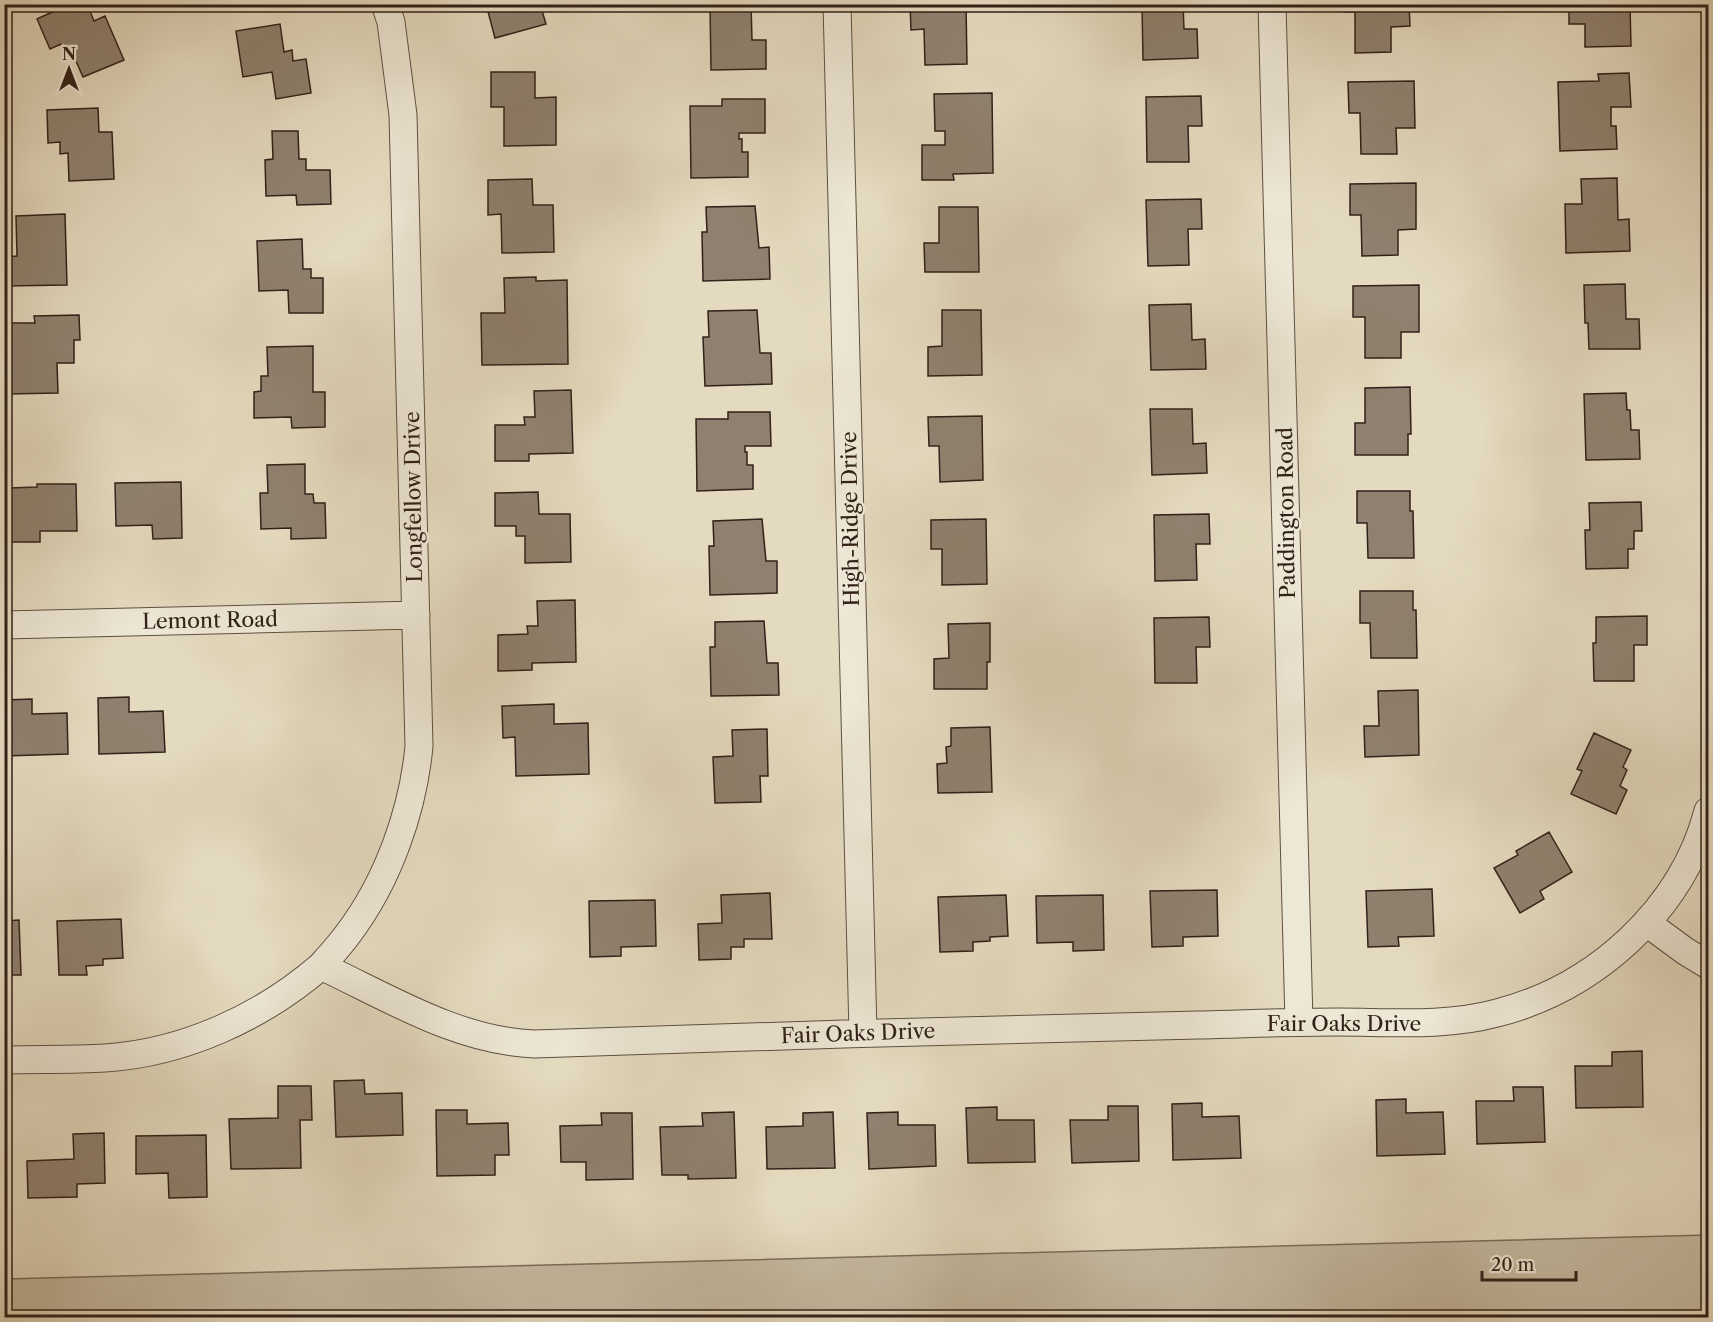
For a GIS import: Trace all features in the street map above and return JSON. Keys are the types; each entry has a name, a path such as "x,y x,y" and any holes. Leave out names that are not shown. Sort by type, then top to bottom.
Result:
{"street":[{"name":"Longfellow Drive","path":"321,966 349,934 375,891 393,851 410,802 419,746 403,115 391,22 385,4"},
{"name":"High-Ridge Drive","path":"837,4 863,1033"},
{"name":"Paddington Road","path":"1272,4 1299,1022"},
{"name":"Lemont Road","path":"4,625 416,615"},
{"name":"Fair Oaks Drive","path":"321,966 437,1021 484,1038 508,1043 1299,1022 1449,1023 1498,1013 1536,999 1582,977 1616,953 1647,923 1683,874 1704,827 1708,811"},
{"path":"1647,923 1708,965"},
{"path":"4,1060 107,1058 163,1049 206,1035 266,1006 303,982 321,966"}],"shaded area":[{"path":"1708,1235 1708,1318 4,1317 5,1279"}],"building":[{"path":"70,4 87,4 94,21 105,16 124,60 83,77 72,52 65,54 61,44 50,49 37,19"},
{"path":"486,4 540,4 546,24 495,38"},
{"path":"751,4 752,40 766,40 766,69 711,70 710,5"},
{"path":"910,4 966,4 967,64 925,65 924,29 911,30"},
{"path":"1142,4 1183,4 1184,29 1197,29 1198,58 1143,60"},
{"path":"1344,4 1409,4 1410,26 1391,27 1391,52 1355,53 1355,12 1344,12"},
{"path":"1569,4 1630,4 1631,46 1585,47 1585,24 1569,24"},
{"path":"280,24 284,52 292,50 293,61 306,59 311,93 276,99 272,72 243,77 236,31"},
{"path":"491,72 535,72 535,98 556,97 556,145 504,146 504,107 491,107"},
{"path":"1629,73 1631,107 1611,107 1611,126 1616,126 1617,149 1560,151 1558,82 1599,81 1598,74"},
{"path":"1414,81 1415,128 1396,128 1397,154 1361,154 1360,113 1349,113 1348,82"},
{"path":"992,93 993,173 953,174 954,180 922,180 922,145 945,145 945,131 935,131 934,94"},
{"path":"1201,96 1202,126 1188,126 1189,162 1147,162 1146,97"},
{"path":"722,99 765,99 765,133 739,133 739,139 742,139 742,152 748,152 748,177 691,178 690,106 722,106"},
{"path":"98,108 99,132 112,132 114,179 69,181 68,153 60,154 60,142 48,143 47,110"},
{"path":"272,131 298,131 299,159 306,159 306,170 330,170 331,204 297,205 296,195 266,196 265,160 273,159"},
{"path":"1617,178 1618,220 1629,219 1630,251 1566,253 1565,204 1582,204 1581,179"},
{"path":"532,179 533,205 553,205 554,252 502,253 501,214 488,215 488,180"},
{"path":"1416,183 1416,229 1398,230 1398,255 1362,256 1361,215 1350,215 1350,184"},
{"path":"1201,199 1202,229 1188,229 1189,265 1148,266 1146,200"},
{"path":"755,206 759,248 769,247 770,279 703,281 702,232 707,232 706,207"},
{"path":"939,207 978,207 979,272 925,272 924,243 939,243"},
{"path":"65,214 67,285 4,286 4,257 17,256 16,216"},
{"path":"302,239 303,269 311,269 311,278 323,278 323,313 289,313 288,290 259,291 257,241"},
{"path":"536,277 536,281 567,280 568,364 482,365 481,313 505,313 504,278"},
{"path":"1625,284 1626,319 1639,319 1640,349 1589,349 1588,323 1585,323 1584,285"},
{"path":"1419,285 1419,332 1401,332 1401,358 1365,358 1365,317 1353,317 1353,286"},
{"path":"1191,304 1192,340 1205,339 1206,369 1151,370 1149,305"},
{"path":"757,310 760,353 771,353 772,384 705,386 703,337 709,337 708,311"},
{"path":"942,310 981,310 982,375 928,376 928,347 942,346"},
{"path":"79,315 80,340 74,340 74,363 57,363 58,393 7,394 5,323 35,323 34,316"},
{"path":"313,346 313,392 325,392 325,427 292,428 291,417 254,418 254,392 261,391 261,376 268,376 267,347"},
{"path":"1410,387 1411,434 1408,434 1408,455 1355,455 1355,423 1365,423 1365,388"},
{"path":"571,390 573,453 529,454 529,461 495,461 495,425 525,425 524,417 535,417 534,391"},
{"path":"1626,393 1631,430 1639,430 1640,459 1586,460 1584,394"},
{"path":"1150,409 1192,409 1193,444 1206,443 1207,473 1152,475"},
{"path":"728,412 770,412 771,446 745,446 747,465 753,465 753,489 697,491 696,419 728,419"},
{"path":"982,416 983,480 940,482 939,446 929,446 928,417"},
{"path":"305,464 305,494 313,494 314,503 325,503 326,538 291,539 291,528 261,529 260,493 268,493 267,465"},
{"path":"181,482 182,538 153,539 152,525 116,526 115,483"},
{"path":"37,484 76,484 77,531 40,531 40,542 10,542 10,488 37,487"},
{"path":"1357,491 1410,491 1410,511 1413,511 1414,558 1368,558 1367,523 1357,523"},
{"path":"538,492 539,514 570,514 571,562 525,563 525,536 516,536 516,526 495,526 495,493"},
{"path":"1641,502 1642,531 1634,531 1634,549 1628,549 1628,568 1586,569 1585,530 1590,530 1589,503"},
{"path":"1209,514 1210,544 1196,544 1197,580 1155,581 1154,515"},
{"path":"762,519 766,561 777,561 777,593 710,595 709,546 714,546 713,521"},
{"path":"986,519 987,584 942,585 942,549 931,549 931,520"},
{"path":"1360,591 1413,591 1413,610 1416,610 1417,658 1371,658 1370,623 1360,623"},
{"path":"575,600 576,662 532,663 532,670 498,671 498,635 528,634 527,626 538,626 537,601"},
{"path":"1647,616 1647,645 1634,645 1634,681 1594,681 1593,643 1596,643 1596,617"},
{"path":"1209,617 1210,647 1196,647 1197,683 1155,683 1154,618"},
{"path":"764,621 767,663 778,663 779,695 711,696 710,647 715,647 715,622"},
{"path":"990,623 987,689 934,689 934,659 949,658 948,624"},
{"path":"1418,690 1419,755 1365,757 1364,726 1379,726 1378,691"},
{"path":"129,697 129,712 163,711 165,752 99,754 98,698"},
{"path":"32,699 32,714 67,713 68,754 4,756 4,700"},
{"path":"554,704 554,724 588,723 589,774 516,776 515,737 503,738 502,706"},
{"path":"990,727 992,792 938,793 937,764 947,763 946,747 951,746 951,728"},
{"path":"767,729 768,776 760,776 761,802 715,803 713,757 733,756 732,730"},
{"path":"1594,733 1631,750 1623,767 1627,770 1620,786 1627,790 1616,814 1571,794 1582,771 1577,769"},
{"path":"1549,832 1572,872 1540,891 1544,899 1520,913 1494,868 1518,855 1516,851"},
{"path":"1432,889 1434,936 1398,937 1399,946 1368,947 1366,891"},
{"path":"1217,890 1218,936 1183,937 1183,946 1152,947 1150,891"},
{"path":"770,893 772,939 744,939 744,947 731,947 731,959 699,960 698,924 722,923 721,895"},
{"path":"1006,895 1008,936 990,937 990,941 973,942 973,951 940,952 938,897"},
{"path":"1103,895 1104,950 1073,951 1073,942 1037,943 1036,896"},
{"path":"655,900 656,946 621,947 621,956 590,957 589,901"},
{"path":"121,919 123,958 103,959 103,965 86,966 87,975 59,975 57,921"},
{"path":"19,920 21,975 4,975 4,921"},
{"path":"1642,1051 1643,1107 1576,1108 1575,1066 1612,1066 1612,1052"},
{"path":"364,1080 365,1094 402,1093 403,1135 336,1137 334,1081"},
{"path":"278,1086 311,1086 312,1120 300,1120 301,1168 231,1169 229,1119 278,1118"},
{"path":"1513,1087 1543,1087 1545,1142 1477,1144 1476,1101 1514,1101"},
{"path":"1406,1099 1406,1113 1443,1112 1445,1154 1377,1156 1376,1100"},
{"path":"1202,1103 1202,1117 1239,1116 1241,1158 1173,1160 1172,1104"},
{"path":"1108,1106 1138,1106 1139,1161 1072,1163 1070,1120 1108,1120"},
{"path":"997,1107 997,1120 1034,1120 1035,1162 968,1163 966,1108"},
{"path":"436,1110 467,1110 467,1124 508,1123 509,1155 495,1155 495,1175 437,1176"},
{"path":"734,1112 736,1178 688,1179 688,1175 662,1175 660,1127 703,1126 702,1113"},
{"path":"833,1112 835,1168 767,1169 766,1127 803,1126 803,1113"},
{"path":"898,1112 898,1125 935,1125 936,1166 869,1169 867,1113"},
{"path":"601,1113 632,1113 633,1179 586,1180 586,1162 561,1162 560,1126 602,1125"},
{"path":"104,1133 105,1183 77,1184 77,1197 28,1198 27,1161 74,1159 73,1134"},
{"path":"206,1135 207,1197 169,1198 168,1173 136,1174 136,1136"},
{"path":"4,1167 10,1167 10,1217 4,1217"}]}
